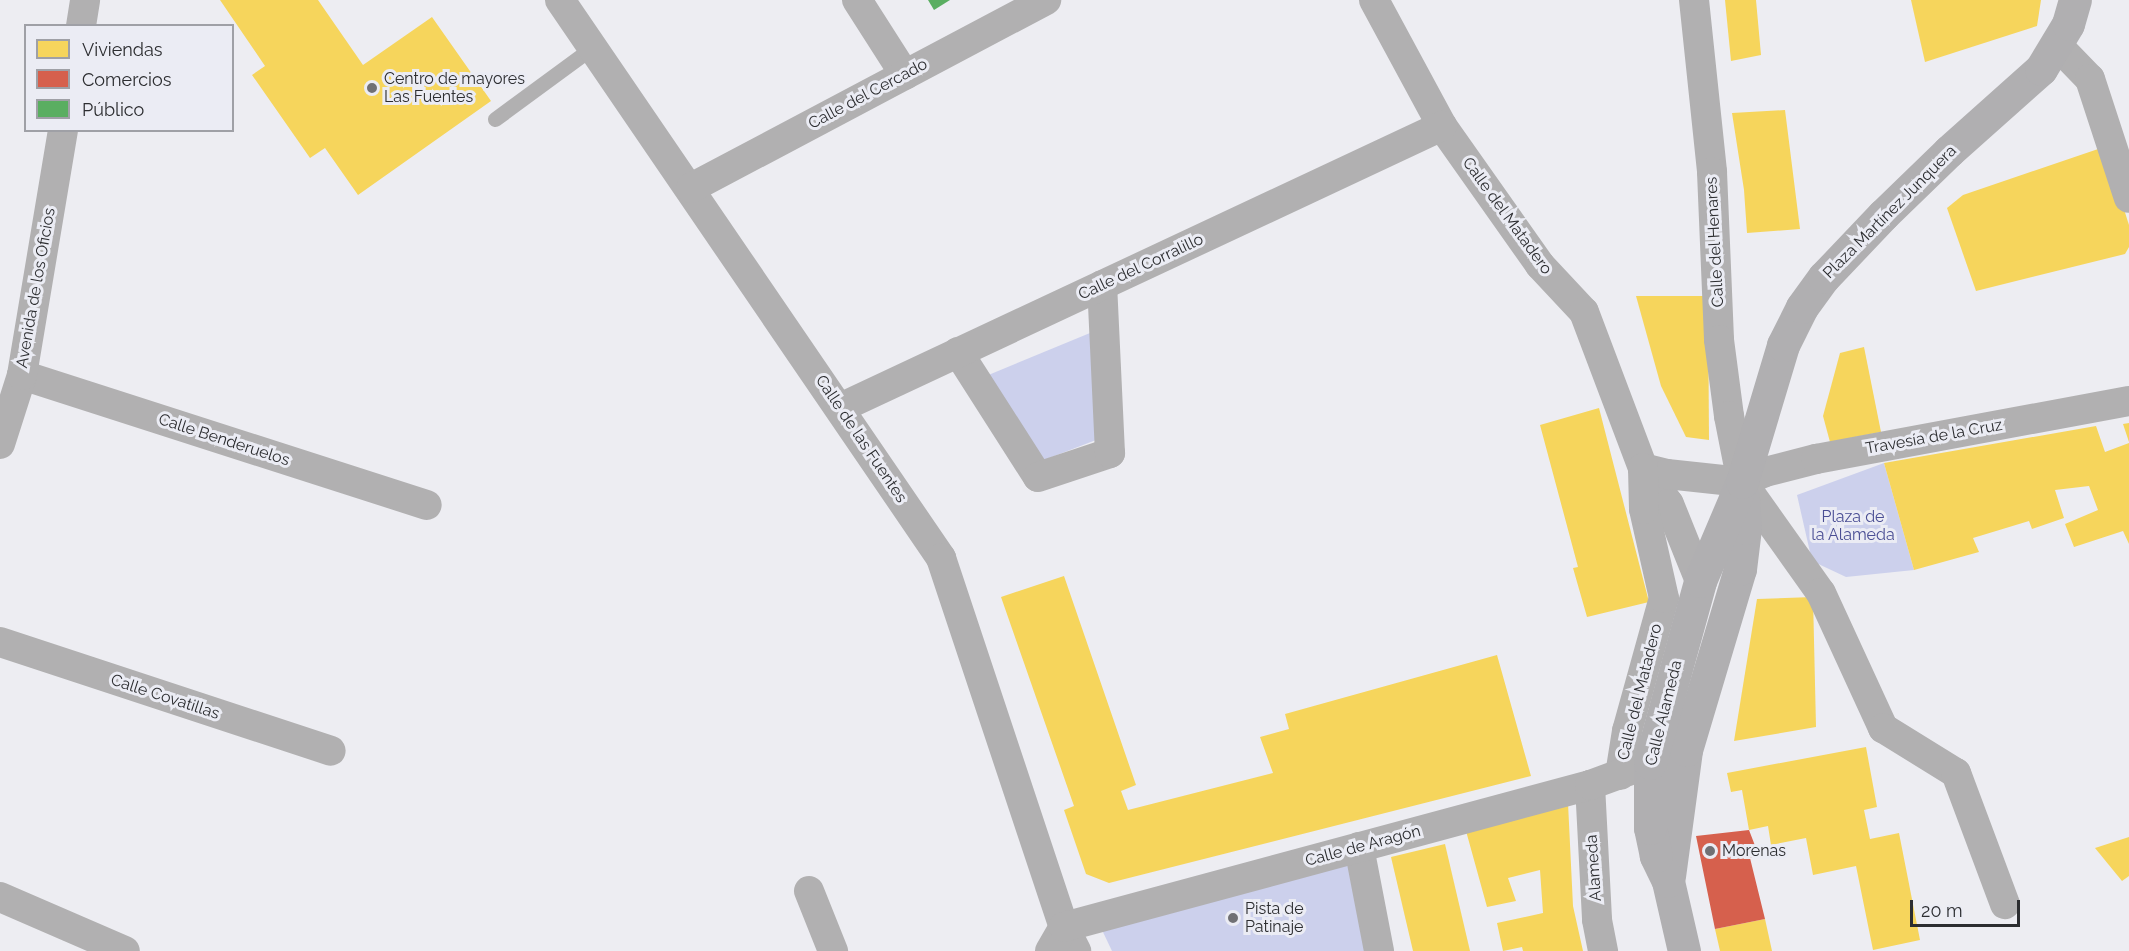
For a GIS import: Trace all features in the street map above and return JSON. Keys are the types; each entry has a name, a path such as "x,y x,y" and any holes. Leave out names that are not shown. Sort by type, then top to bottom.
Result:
{"main road":[{"name":"Plaza Martínez Junquera","path":"1744,471 1783,345 1802,307 1824,277 1883,215 1949,151 2026,85 2041,69 2068,24 2075,0"},
{"path":"1700,581 1744,471"},
{"name":"Calle Alameda","path":"1684,951 1668,881 1656,855 1650,828 1740,569 1745,528 1744,471"},
{"name":"Calle Alameda","path":"1673,761 1677,718 1712,600 1700,581"}],"street":[{"path":"81,24 85,0"},
{"name":"Calle de las Fuentes","path":"560,0 691,188 941,558 1063,943"},
{"path":"857,0 904,75"},
{"name":"Calle del Cercado","path":"691,188 1046,0"},
{"name":"Calle del Matadero","path":"1374,0 1442,126 1540,265 1584,312 1643,468 1669,504 1700,581"},
{"name":"Calle del Henares","path":"1694,0 1712,172 1719,340 1729,416 1744,471"},
{"path":"2057,45 2090,79 2129,198"},
{"name":"Calle del Corralillo","path":"840,408 1442,126"},
{"name":"Avenida de los Oficios","path":"0,444 22,375 63,132"},
{"path":"958,352 1038,477 1110,453 1102,285"},
{"name":"Calle Benderuelos","path":"22,375 427,505"},
{"name":"Travesía de la Cruz","path":"1744,471 1765,472 1816,459 2129,401"},
{"path":"1643,468 1667,474 1744,471 1821,593 1883,728 1956,772 2005,904"},
{"name":"Calle del Matadero","path":"1620,775 1628,731 1665,598 1644,509 1643,468"},
{"name":"Calle Covatillas","path":"0,642 331,751"},
{"name":"Calle de Aragón","path":"1063,943 1359,847 1673,761"},
{"name":"Alameda","path":"1590,785 1597,920 1603,951"},
{"path":"1359,847 1379,951"},
{"path":"808,891 833,951"},
{"path":"0,897 125,951"}],"lane":[{"path":"495,119 593,47"}],"green space":[{"path":"1090,333 1096,440 1044,460 986,376"},
{"name":"Plaza de la Alameda","path":"1884,463 1914,570 1846,577 1812,561 1797,495"},
{"path":"1349,860 1369,951 1112,951 1102,930"}],"building: Viviendas":[{"name":"Centro de mayores Las Fuentes","path":"220,0 318,0 363,65 432,17 491,101 358,195 325,148 310,158 252,75 265,66"},
{"path":"1725,0 1756,0 1761,55 1731,61"},
{"path":"1911,0 2041,0 2037,26 1925,62"},
{"path":"1785,110 1800,229 1747,233 1744,190 1732,113"},
{"path":"2104,147 2129,225 2129,247 2125,254 1976,291 1947,208 1963,195"},
{"path":"1636,296 1708,296 1709,440 1686,437 1661,386"},
{"path":"1864,347 1881,432 1830,442 1823,416 1840,353"},
{"path":"1599,408 1649,602 1587,617 1573,568 1578,567 1540,425"},
{"path":"2129,423 2129,442 2123,424"},
{"path":"2096,426 2105,452 2129,443 2129,544 2123,531 2074,547 2065,524 2098,510 2089,486 2055,490 2064,518 2032,529 2029,521 1973,538 1979,552 1914,570 1884,463"},
{"path":"1064,576 1136,785 1121,791 1128,810 1273,773 1260,737 1289,729 1285,714 1497,655 1531,776 1109,883 1086,874 1064,810 1074,806 1001,597"},
{"path":"1813,597 1816,727 1734,741 1757,599"},
{"path":"1866,747 1877,807 1864,810 1870,839 1899,833 1920,940 1873,950 1856,866 1813,875 1806,838 1771,845 1768,826 1749,830 1742,790 1731,792 1727,773"},
{"path":"1568,803 1573,906 1583,951 1523,951 1522,947 1503,951 1497,923 1543,913 1540,870 1508,878 1516,901 1487,907 1466,831"},
{"path":"2129,837 2129,876 2122,881 2095,848"},
{"path":"1445,844 1470,951 1413,951 1391,857"},
{"path":"1765,919 1772,951 1720,951 1715,929"}],"building: Comercios":[{"path":"1749,830 1759,856 1750,858 1765,919 1715,929 1696,836"}],"building: Público":[{"path":"928,0 950,0 934,10"}],"place":[{"name":"Centro de mayores Las Fuentes","path":"372,88"},
{"name":"Morenas","path":"1710,851"},
{"name":"Pista de Patinaje","path":"1233,918"}]}
